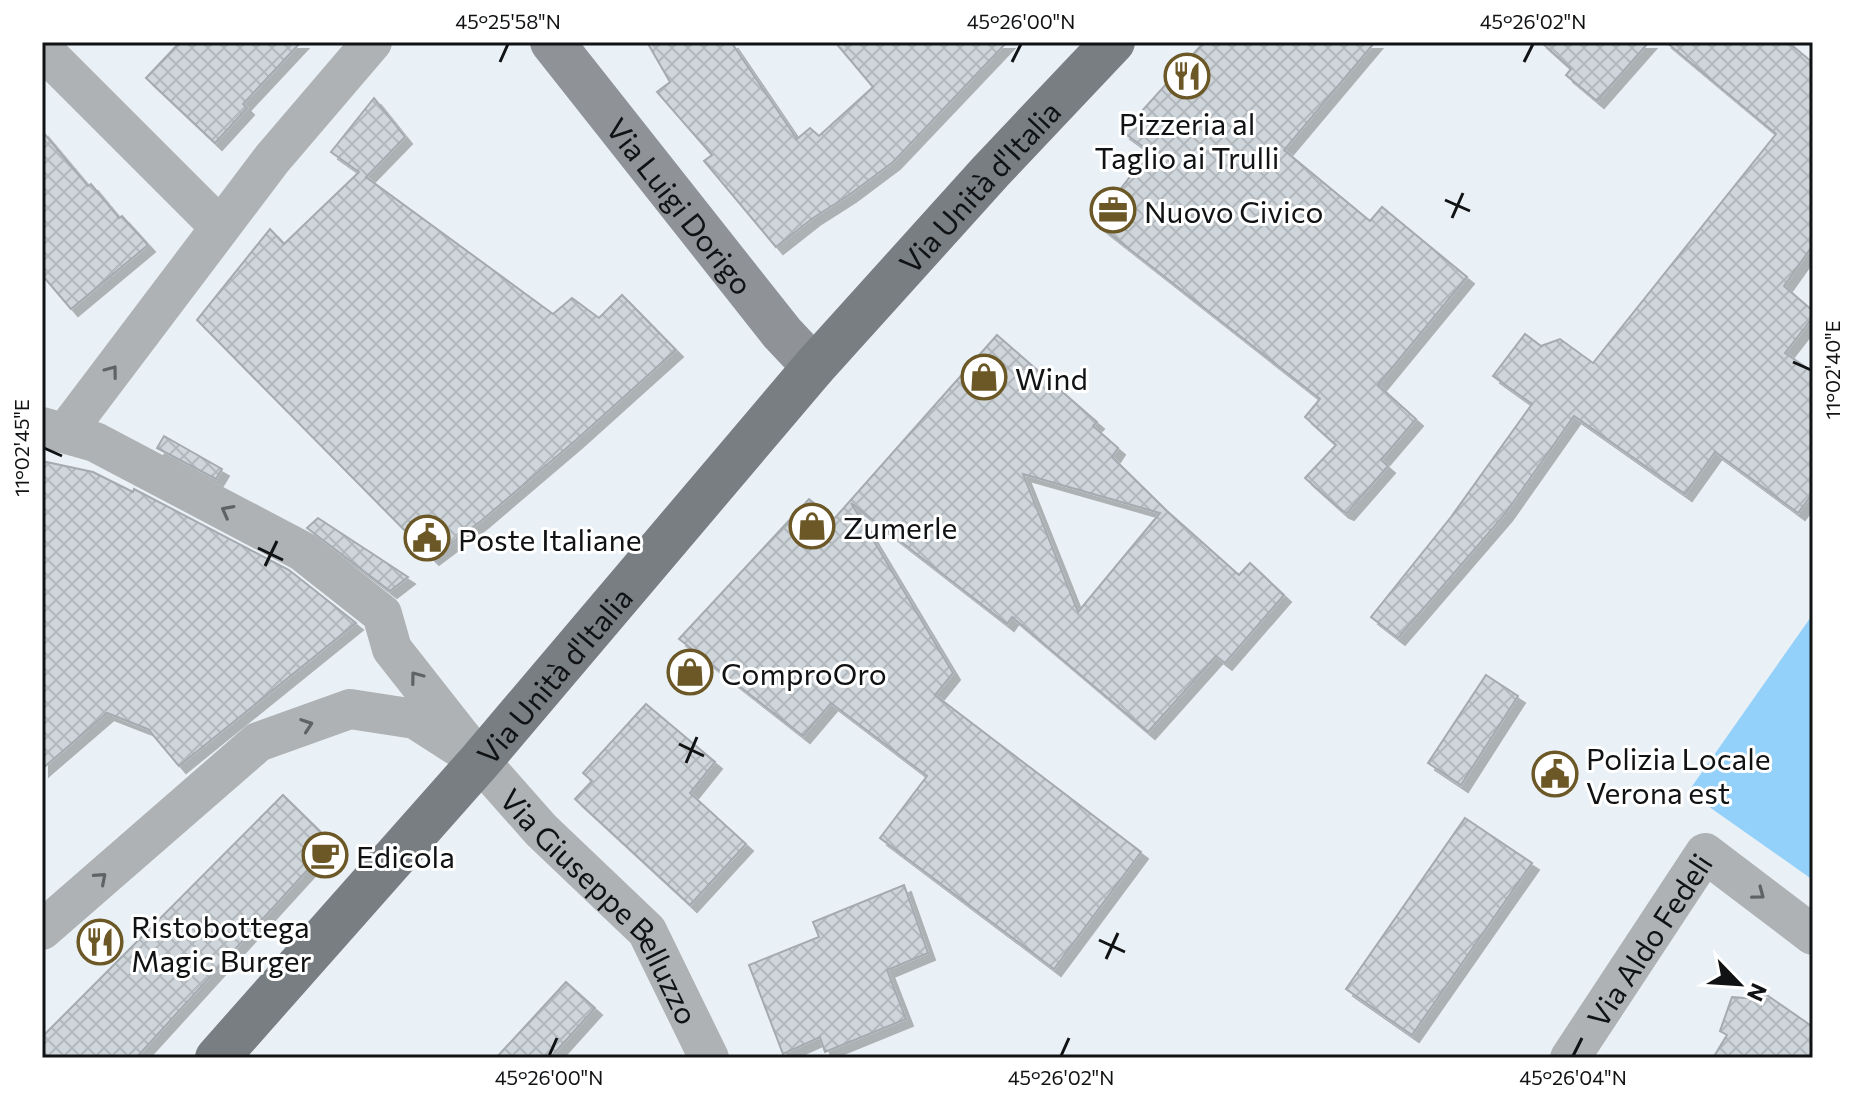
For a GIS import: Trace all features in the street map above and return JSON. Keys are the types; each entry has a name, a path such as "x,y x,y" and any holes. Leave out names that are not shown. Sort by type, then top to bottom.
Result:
{"main road":[{"name":"Via Unità d'Italia","path":"217,1058 480,761 814,367 991,171 1113,42"}],"street":[{"path":"372,42 272,159 54,430 95,442 302,551 382,614 392,649 480,761"},
{"name":"Via Luigi Dorigo","path":"552,42 782,333 814,367"},
{"path":"42,49 220,227"},
{"path":"42,930 258,742 350,709 415,719 480,761"},
{"name":"Via Giuseppe Belluzzo","path":"480,761 541,830 647,931 709,1058"},
{"name":"Via Aldo Fedeli","path":"1570,1058 1705,853 1813,935"}],"shaded area":[{"path":"1813,614 1813,880 1688,792"}],"building":[{"path":"180,42 301,42 243,104 247,108 215,143 146,78"},
{"path":"647,42 731,42 797,139 810,128 819,136 873,87 835,42 1007,42 893,162 776,247 704,161 712,155 657,92 670,82"},
{"path":"1204,42 1375,42 1284,150 1370,221 1382,207 1467,277 1378,385 1416,419 1381,460 1388,466 1347,513 1305,478 1336,445 1305,417 1320,399 1095,222 1139,165 1156,156 1123,132"},
{"path":"1541,42 1649,42 1597,101 1566,75 1571,69"},
{"path":"1666,42 1788,42 1813,63 1813,245 1784,286 1813,311 1813,317 1785,353 1813,372 1813,493 1798,513 1715,452 1685,494 1574,416 1505,514 1398,638 1371,617 1451,517 1532,404 1493,376 1525,334 1541,346 1560,339 1593,363 1776,134"},
{"path":"374,98 405,137 366,177 553,314 572,298 599,318 622,295 676,350 481,521 432,558 197,320 270,229 284,244 359,172 331,152"},
{"path":"42,131 88,186 91,184 119,218 122,216 148,245 71,309 42,275"},
{"path":"997,335 1097,422 1093,426 1118,448 1112,457 1167,511 1239,575 1250,563 1284,595 1225,663 1216,656 1148,732 1012,617 1007,624 851,503 953,673 935,695 1141,852 1054,969 880,838 927,776 831,703 803,736 679,639 809,499 834,519","holes":["1023,474 1160,513 1078,612"]},
{"path":"164,436 222,469 216,479 157,448"},
{"path":"42,461 93,472 133,492 134,489 289,570 356,623 179,766 148,729 107,713 42,769"},
{"path":"318,518 408,577 390,591 307,528"},
{"path":"1486,675 1518,696 1461,785 1428,763"},
{"path":"646,704 715,762 690,793 746,844 690,905 575,799 592,781 583,773"},
{"path":"283,795 332,843 136,1058 42,1058 42,1037"},
{"path":"1465,818 1532,863 1412,1035 1346,989"},
{"path":"904,885 928,953 887,970 906,1019 825,1052 820,1037 783,1054 749,965 819,937 813,922"},
{"path":"566,982 595,1008 550,1058 496,1058"},
{"path":"1764,993 1813,1027 1813,1058 1713,1058 1727,1035 1720,1031 1732,997 1759,999"}],"place":[{"name":"Pizzeria al Taglio ai Trulli","path":"1187,76"},
{"name":"Nuovo Civico","path":"1113,210"},
{"name":"Wind","path":"984,377"},
{"name":"Zumerle","path":"812,526"},
{"name":"Poste Italiane","path":"427,538"},
{"name":"ComproOro","path":"690,672"},
{"name":"Polizia Locale Verona est","path":"1555,774"},
{"name":"Edicola","path":"325,855"},
{"name":"Ristobottega Magic Burger","path":"100,942"}]}
